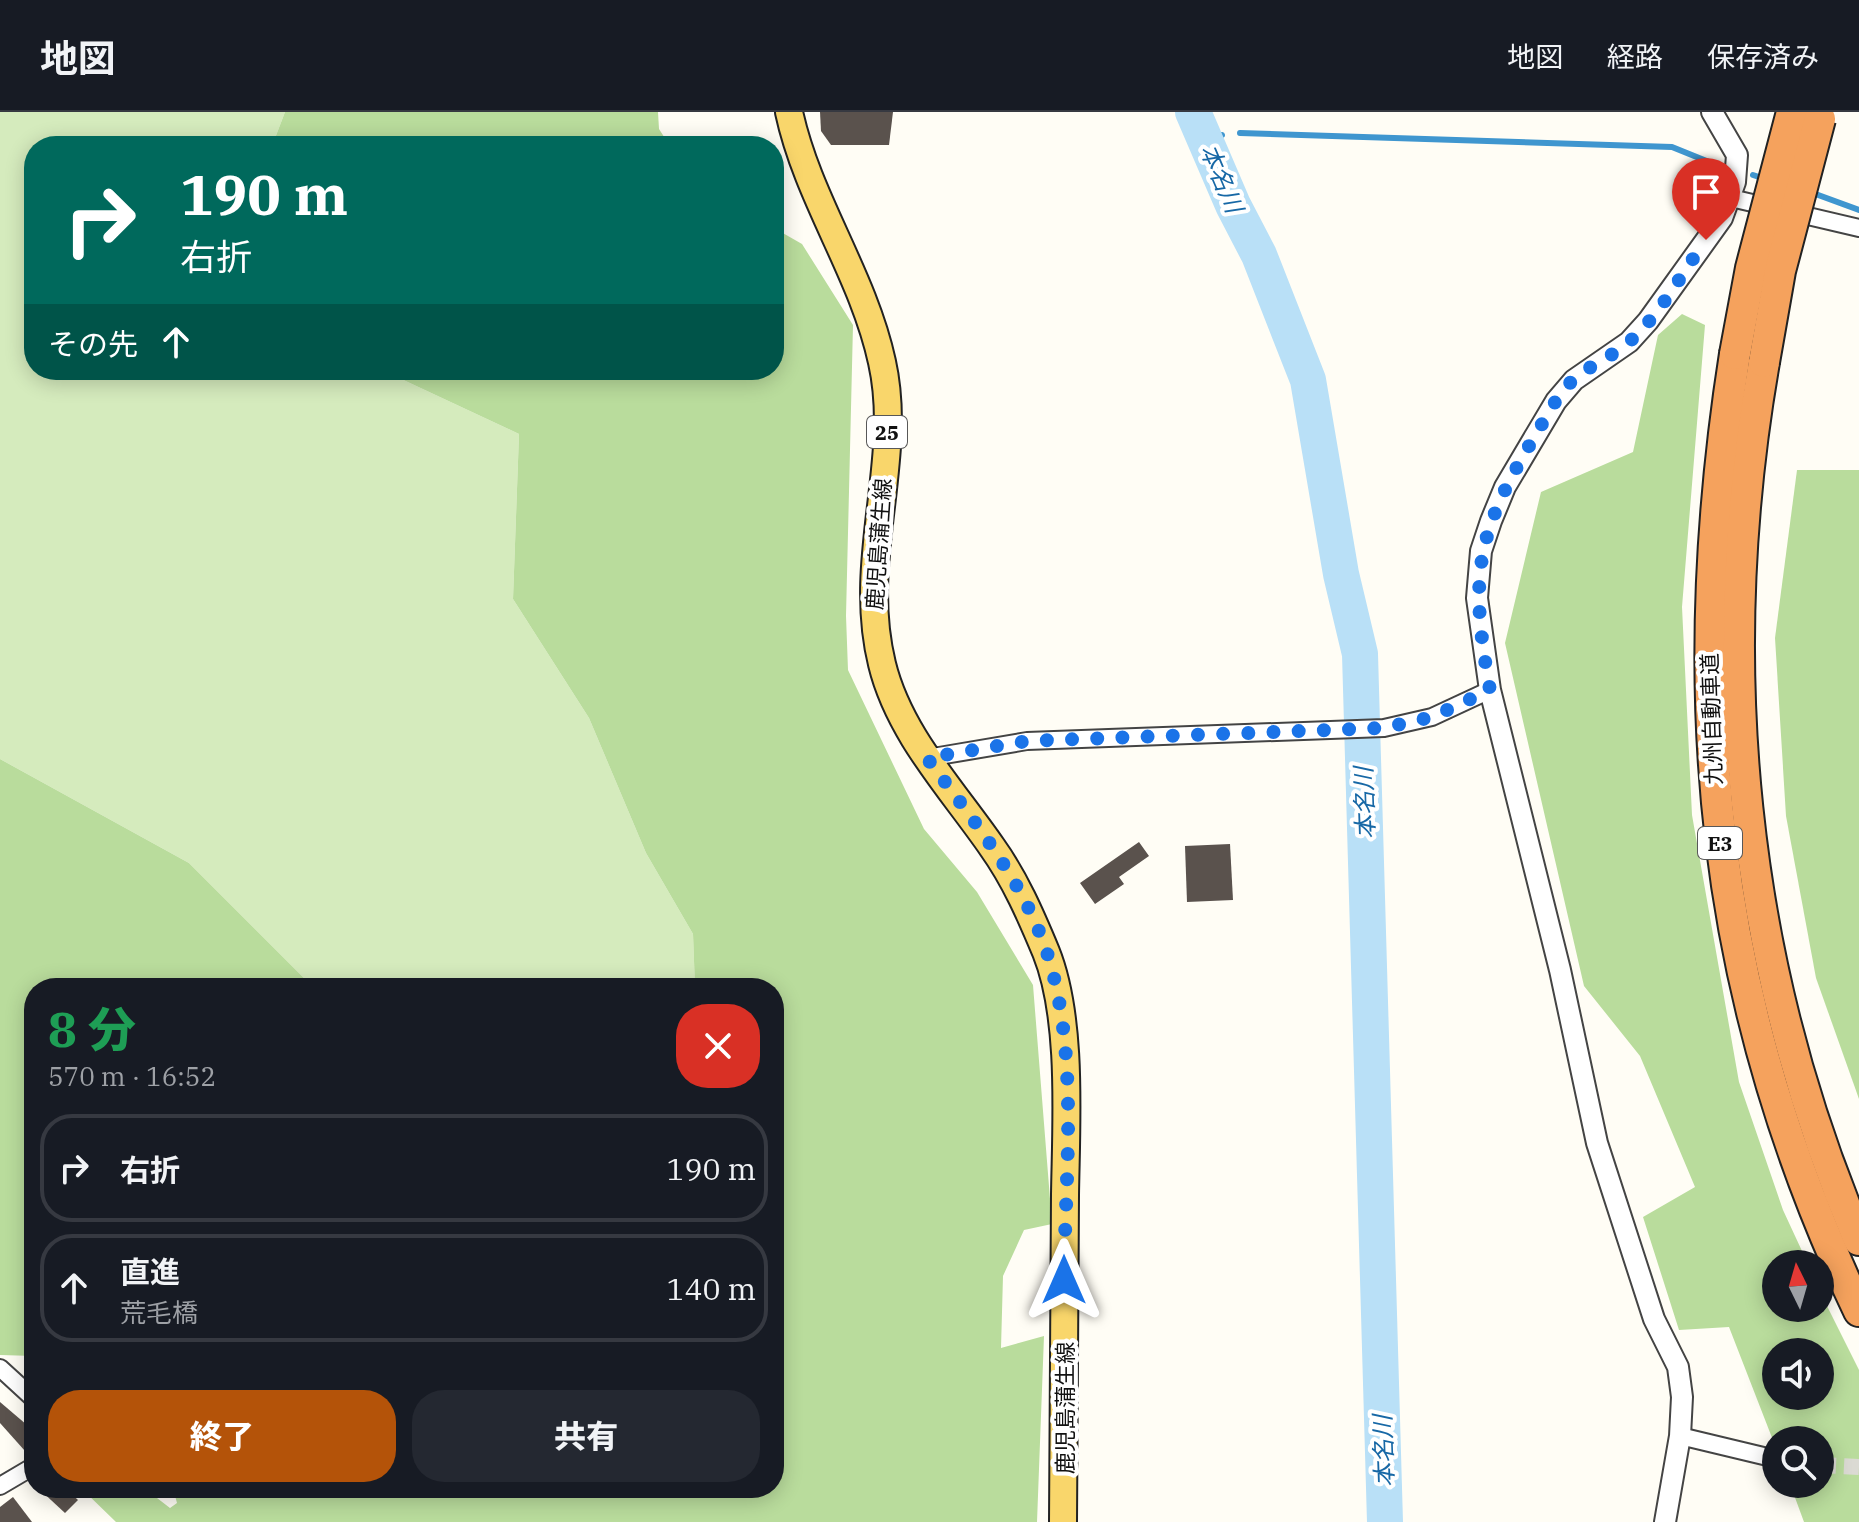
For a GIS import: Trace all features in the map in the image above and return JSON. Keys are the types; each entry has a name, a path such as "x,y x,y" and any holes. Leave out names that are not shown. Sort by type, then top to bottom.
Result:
{"highway":[{"name":"九州自動車道","path":"1811,114 1751,268 1735,354 1714,507 1709,604 1712,778 1724,874 1747,1000 1784,1131 1813,1210 1859,1311"},
{"name":"九州自動車道","path":"1811,114 1764,362 1745,496 1738,604 1743,775 1756,886 1787,1034 1813,1123 1859,1240"}],"main road":[{"name":"鹿児島蒲生線","path":"789,112 796,145 864,302 883,363 886,446 874,543 873,623 883,668 907,726 995,850 1019,892 1048,957 1057,993 1066,1098 1063,1522"}],"street":[{"path":"1665,1522 1680,1436 1682,1397 1678,1367 1654,1319 1597,1143 1560,970 1490,690 1477,598 1481,551 1505,487 1556,401 1574,380 1629,342 1648,321 1722,218 1731,198 1737,155 1712,112"},
{"path":"1731,198 1859,228"},
{"path":"927,758 1027,741 1384,728 1432,717 1490,690"},
{"path":"0,1368 24,1390"},
{"path":"1680,1436 1762,1456"},
{"path":"0,1486 24,1472"}],"green space":[{"path":"0,112 285,112 276,136 24,136 24,380 403,380 519,434 513,599 589,718 646,853 693,934 695,978 304,978 189,863 0,759"},
{"path":"285,112 658,112 659,129 664,136 276,136"},
{"path":"784,234 802,244 853,325 846,616 848,670 924,829 977,892 1033,985 1052,1224 1024,1230 1003,1276 1001,1348 1044,1336 1037,1522 116,1522 91,1498 157,1498 170,1508 177,1503 176,1498 784,1498 784,978 695,978 693,934 646,853 589,718 513,599 519,434 403,380 784,380"},
{"path":"1682,314 1705,325 1682,607 1692,815 1739,1082 1783,1210 1802,1250 1762,1250 1762,1322 1834,1320 1859,1370 1859,1522 1804,1522 1795,1498 1834,1498 1834,1426 1767,1426 1729,1327 1679,1330 1643,1217 1695,1187 1640,1056 1584,986 1505,643 1541,492 1633,452 1658,335"},
{"path":"1797,470 1859,470 1859,1099 1816,978 1786,816 1775,638"},
{"path":"0,759 189,863 304,978 24,978 24,1356 0,1355"}],"building":[{"path":"820,112 893,112 889,145 831,145 821,131"},
{"path":"1139,842 1149,856 1119,877 1124,884 1095,904 1080,883"},
{"path":"1230,844 1233,900 1187,902 1185,846"},
{"path":"0,1402 24,1422 24,1450 0,1423"},
{"path":"13,1497 32,1522 0,1522 0,1507"},
{"path":"49,1498 78,1500 65,1513"}],"waterway":[{"name":"本名川","path":"1193,112 1233,205 1259,255 1308,380 1341,574 1360,654 1385,1522"},
{"path":"1240,133 1672,147 1714,164"},
{"path":"1204,138 1222,135"},
{"path":"1753,175 1765,179"},
{"path":"1810,192 1859,210"}],"tunnel":[{"path":"1834,1466 1859,1467"}],"route":[{"path":"1064,1280 1066,1098 1057,993 1048,957 1019,892 995,850 927,758 1027,741 1384,728 1432,717 1490,690 1480,638 1477,598 1481,551 1505,487 1556,401 1574,380 1629,342 1648,321 1706,240"}]}
